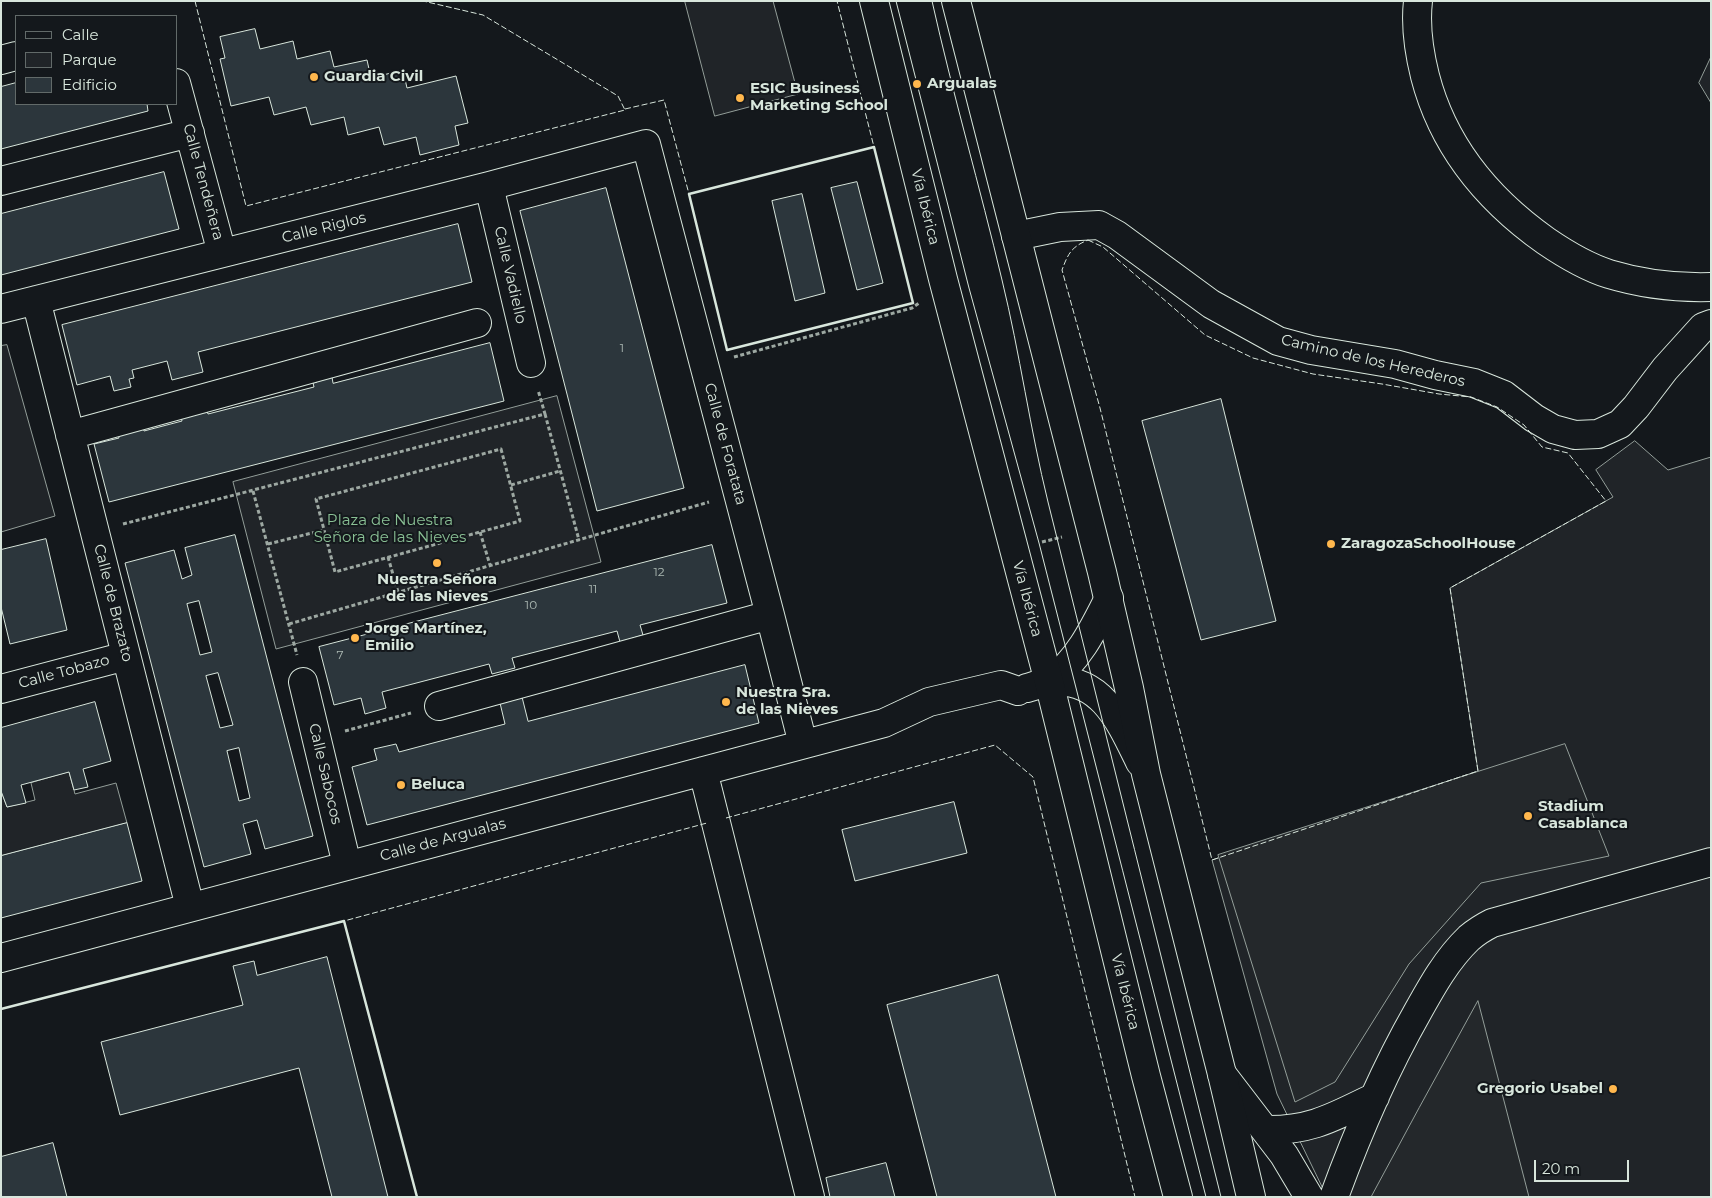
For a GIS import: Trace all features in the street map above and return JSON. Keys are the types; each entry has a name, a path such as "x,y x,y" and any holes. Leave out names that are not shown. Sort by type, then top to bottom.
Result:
{"main road":[{"name":"Vía Ibérica","path":"874,1 943,279 1049,682 1146,1076 1178,1197"},
{"path":"956,1 1109,598 1146,774 1251,1197"},
{"path":"1418,1 1416,17 1420,55 1430,97 1446,134 1468,169 1495,199 1532,231 1567,256 1609,274 1649,284 1688,288 1711,287"},
{"path":"1,60 15,56"},
{"name":"Calle Tendeñera","path":"178,90 222,253"},
{"path":"1,181 190,133"},
{"name":"Calle Riglos","path":"1,309 489,186 646,144"},
{"name":"Calle de Foratata","path":"646,144 803,744"},
{"name":"Calle Vadiello","path":"489,186 531,363"},
{"name":"Camino de los Herederos","path":"1016,236 1060,226 1099,225 1117,235 1211,304 1278,341 1311,350 1395,364 1474,383 1504,395 1552,429 1575,435 1598,434 1620,424 1708,317"},
{"name":"Calle de Brazato","path":"36,300 190,907"},
{"path":"70,435 477,323"},
{"name":"Calle de Argualas","path":"1049,682 1070,664 1084,646 1109,598"},
{"path":"438,706 770,615"},
{"name":"Calle Tobazo","path":"1,689 126,656"},
{"name":"Calle Sabocos","path":"303,682 346,866"},
{"name":"Calle de Argualas","path":"1,958 884,723 932,721 1006,702 1018,691 1049,682 1075,683 1086,686 1107,703 1116,716 1146,774"},
{"path":"703,771 810,1197"},
{"path":"1334,1197 1347,1162 1401,1042 1433,984 1456,952 1471,936 1492,923 1711,862"},
{"path":"1222,1074 1284,1155 1309,1197"},
{"path":"1265,1130 1308,1127 1376,1097"}],"path":[{"path":"704,365 912,308 926,299"},
{"path":"541,400 579,540"},
{"path":"95,532 545,414"},
{"path":"501,449 511,486 520,521 335,572 316,500 501,449"},
{"path":"511,486 560,471"},
{"path":"253,491 295,646"},
{"path":"289,624 738,494"},
{"path":"268,544 324,530"},
{"path":"1014,549 1091,530"},
{"path":"480,532 490,565"},
{"path":"388,557 398,592"},
{"path":"316,738 438,706"}],"green space":[{"path":"685,1 773,1 798,94 715,116"},
{"path":"1711,57 1711,103 1699,83"},
{"path":"7,345 55,516 1,532 1,346"},
{"name":"Plaza de Nuestra Señora de las Nieves","path":"557,396 601,562 276,649 233,482"},
{"name":"Stadium Casablanca","path":"1635,441 1668,470 1711,457 1711,1197 1327,1197 1277,1094 1212,860 1478,771 1450,588 1613,497 1596,470"},
{"path":"69,772 75,794 116,783 127,823 1,856 1,791 7,807 35,800 31,783"}],"shaded area":[{"path":"1565,744 1609,856 1481,883 1409,964 1335,1082 1295,1102 1218,855"},
{"path":"1478,1001 1529,1197 1371,1197 1419,1108"}],"building":[{"path":"255,29 260,49 293,41 297,59 330,51 334,67 367,60 371,78 403,70 407,88 456,76 468,123 455,126 459,145 420,155 416,137 384,145 379,127 348,135 344,117 311,125 306,107 274,115 269,97 231,106 220,59 225,58 220,37"},
{"path":"15,83 15,105 147,105 148,111 1,149 1,87"},
{"path":"164,172 179,229 1,275 1,214"},
{"path":"857,182 883,283 857,290 831,188"},
{"path":"606,188 684,488 597,511 520,211"},
{"path":"802,194 825,293 795,301 772,201"},
{"path":"458,224 472,282 198,352 203,372 172,380 167,361 132,370 134,378 129,379 131,387 114,391 110,376 77,385 62,325"},
{"path":"490,343 504,401 109,502 94,444 119,438 117,430 142,424 144,431 182,421 180,413 206,407 208,414 314,387 313,383 317,382 316,376 324,374 326,379 332,377 333,383"},
{"path":"1221,399 1276,621 1201,640 1142,421"},
{"path":"235,535 313,836 265,849 257,820 243,824 251,854 204,867 125,563 174,550 182,579 192,575 185,548","holes":["199,601 212,652 200,655 187,604","218,673 233,725 220,728 206,676","239,748 250,798 239,801 227,751"]},
{"path":"46,539 67,630 10,644 1,607 1,550"},
{"path":"712,545 727,603 640,625 643,635 620,642 617,631 512,658 515,668 492,674 489,664 382,692 386,708 365,714 361,698 334,705 319,647"},
{"path":"745,665 759,723 367,825 352,767 377,760 374,749 396,744 399,752 505,724 500,703 522,697 528,721"},
{"path":"95,702 111,761 83,769 88,787 74,790 69,772 21,785 26,803 7,807 1,791 1,728"},
{"path":"954,802 967,853 855,881 842,830"},
{"path":"127,823 142,881 1,918 1,856"},
{"path":"327,957 388,1197 332,1197 299,1068 120,1115 101,1042 243,1005 233,966 254,961 257,975"},
{"path":"998,975 1056,1197 937,1197 887,1005"},
{"path":"53,1143 67,1197 1,1197 1,1157"},
{"path":"886,1163 895,1197 830,1197 826,1178"}],"tram line":[{"path":"896,1 969,288 1039,543 1206,1197"},
{"path":"932,1 1002,280 1048,502 1221,1197"}],"fence":[{"path":"195,1 246,206 625,110 618,96 483,15 423,1"},
{"path":"625,109 664,100 689,194 874,147 837,1"},
{"path":"1088,240 1103,247 1205,335 1253,358 1313,374 1439,394 1471,397 1497,407 1524,425 1542,447 1568,453 1606,501 1450,588 1478,771 1212,860 1100,408 1062,270 1071,252 1078,245 1088,240"},
{"path":"726,818 995,745 1033,777 1135,1197"},
{"path":"417,1197 344,921 707,823"}],"wall":[{"path":"874,147 913,303 727,350 689,194 874,147"},
{"path":"1,1009 344,921 417,1197"}],"place":[{"name":"Guardia Civil","path":"314,77"},
{"name":"Argualas","path":"917,84"},
{"name":"ESIC Business Marketing School","path":"740,98"},
{"name":"ZaragozaSchoolHouse","path":"1331,544"},
{"name":"Nuestra Señora de las Nieves","path":"437,563"},
{"name":"Jorge Martínez, Emilio","path":"355,638"},
{"name":"Nuestra Sra. de las Nieves","path":"726,702"},
{"name":"Beluca","path":"401,785"},
{"name":"Stadium Casablanca","path":"1528,816"},
{"name":"Gregorio Usabel","path":"1613,1089"}]}
